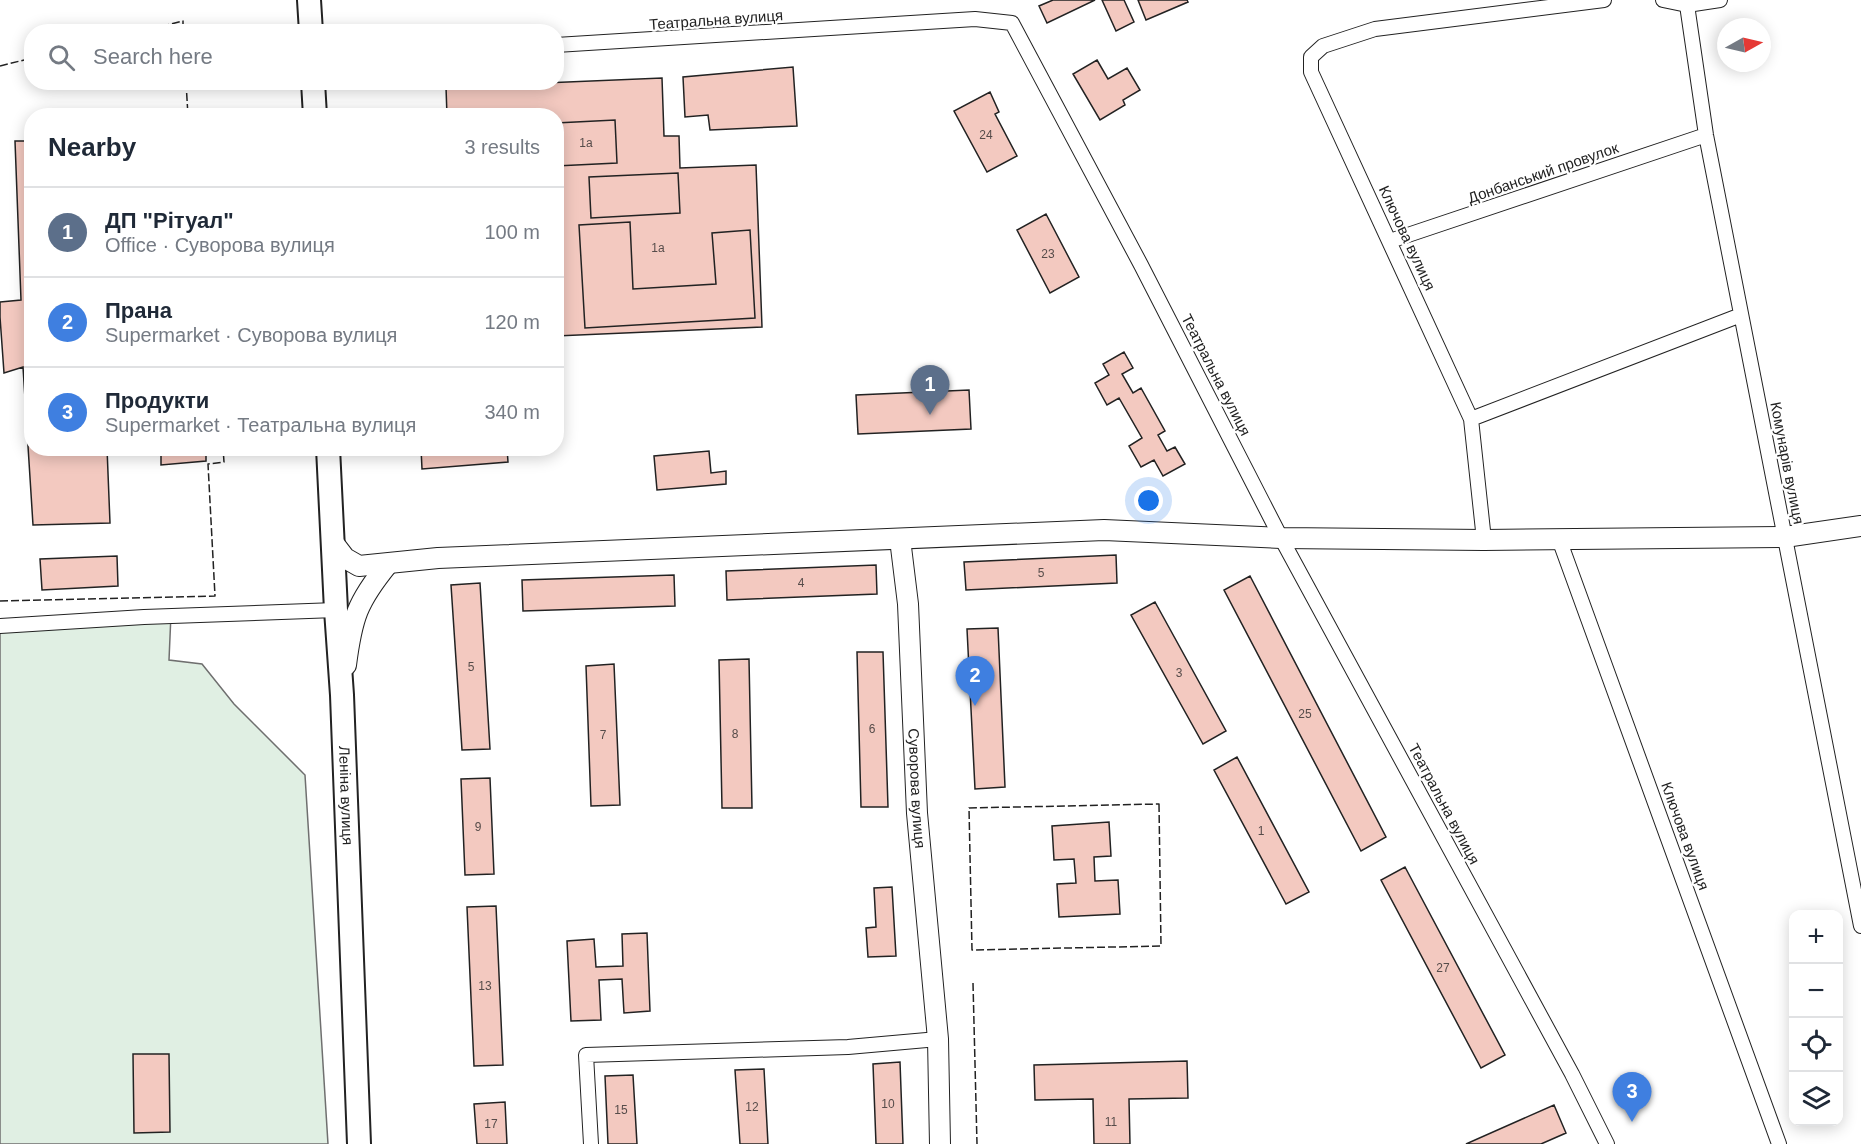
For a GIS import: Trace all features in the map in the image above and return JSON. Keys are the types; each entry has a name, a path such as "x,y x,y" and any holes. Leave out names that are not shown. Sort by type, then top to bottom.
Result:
{"main road":[{"path":"309,0 310,24"},
{"path":"313,90 315,108"},
{"name":"Леніна вулиця","path":"328,456 342,695 359,1144"}],"street":[{"name":"Ключова вулиця","path":"1484,540 1471,419 1311,72 1311,57 1323,46 1376,29 1604,0"},
{"path":"1663,0 1687,5 1720,0"},
{"name":"Комунарів вулиця","path":"1687,5 1706,135 1861,926"},
{"name":"Театральна вулиця","path":"564,45 975,19 1012,23 1142,265 1281,538 1572,1074 1607,1144"},
{"name":"Донбанський провулок","path":"1390,241 1706,135"},
{"path":"1471,419 1741,315"},
{"path":"332,541 345,558 360,566 450,558 1104,530 1281,538 1484,540 1785,537 1861,526"},
{"name":"Суворова вулиця","path":"900,539 908,604 917,813 938,1039 940,1144"},
{"name":"Ключова вулиця","path":"1559,539 1779,1144"},
{"path":"342,695 350,633 357,609 369,587 388,564"},
{"path":"0,626 144,616 336,610"},
{"path":"591,1144 586,1054 848,1047 938,1039"}],"green space":[{"path":"171,614 169,660 202,664 234,704 305,775 328,1144 0,1144 0,624"}],"building":[{"path":"1053,0 1095,0 1047,23 1039,6"},
{"path":"1102,0 1124,0 1134,22 1116,31"},
{"path":"1138,0 1187,0 1188,2 1146,20"},
{"path":"1097,60 1108,79 1127,68 1140,90 1123,100 1125,105 1100,120 1073,74"},
{"path":"793,67 797,126 710,130 708,115 685,117 683,77"},
{"path":"662,78 664,136 679,136 680,168 756,165 762,327 564,336 564,108 447,108 446,90 564,90 564,82"},
{"path":"990,92 999,112 995,114 1017,156 987,172 954,111"},
{"path":"615,120 617,163 564,166 564,123"},
{"path":"15,141 24,141 24,383 23,367 4,373 0,317 0,302 21,300"},
{"path":"678,173 680,213 591,218 589,177"},
{"path":"1046,214 1079,277 1050,293 1017,230"},
{"path":"630,222 633,289 716,284 712,233 750,230 755,318 585,328 579,225"},
{"path":"1124,352 1133,368 1122,374 1133,393 1141,388 1165,431 1158,435 1167,451 1175,447 1185,464 1163,476 1154,460 1141,467 1129,446 1142,438 1119,398 1107,405 1095,383 1109,375 1103,364"},
{"path":"969,390 971,429 858,434 856,395"},
{"path":"709,451 711,473 726,471 726,484 657,490 654,456"},
{"path":"29,456 107,456 110,523 33,525"},
{"path":"161,456 206,456 206,461 161,465"},
{"path":"421,456 508,456 508,462 422,469"},
{"path":"1116,555 1117,583 966,590 964,562"},
{"path":"117,556 118,586 42,590 40,559"},
{"path":"876,565 877,594 727,600 726,571"},
{"path":"674,575 675,606 523,611 522,580"},
{"path":"1250,576 1386,837 1361,851 1224,590"},
{"path":"480,583 490,749 462,750 451,585"},
{"path":"1155,602 1226,731 1203,744 1131,615"},
{"path":"998,628 1005,787 975,789 967,629"},
{"path":"857,652 883,652 888,807 861,807"},
{"path":"749,659 752,808 722,808 719,660"},
{"path":"614,664 620,805 591,806 586,666"},
{"path":"1237,757 1309,892 1286,904 1214,770"},
{"path":"490,778 494,874 465,875 461,779"},
{"path":"1109,822 1111,856 1094,857 1095,881 1118,880 1120,914 1059,917 1057,884 1076,883 1074,859 1054,860 1052,826"},
{"path":"1405,867 1505,1055 1481,1068 1381,880"},
{"path":"892,887 896,956 868,957 866,928 876,927 874,888"},
{"path":"496,906 503,1065 474,1066 467,907"},
{"path":"647,933 650,1011 624,1013 622,979 599,980 601,1020 571,1021 567,941 594,939 596,967 623,966 622,934"},
{"path":"133,1054 169,1054 170,1132 134,1133"},
{"path":"1187,1061 1188,1098 1129,1099 1130,1144 1094,1144 1093,1099 1035,1100 1034,1065"},
{"path":"900,1062 903,1144 876,1144 873,1064"},
{"path":"764,1069 768,1144 740,1144 735,1070"},
{"path":"633,1075 637,1144 608,1144 605,1076"},
{"path":"505,1102 507,1144 477,1144 474,1104"},
{"path":"1554,1105 1566,1133 1541,1144 1466,1144"}],"fence":[{"path":"171,24 183,21 183,24"},
{"path":"0,66 24,60"},
{"path":"186,90 188,108"},
{"path":"0,601 215,596 208,464 224,462 224,456"},
{"path":"1159,804 1161,946 972,950 969,808 1159,804"},
{"path":"973,983 977,1144"}],"place":[{"name":"ДП \"Рітуал\"","path":"930,415"},
{"name":"Прана","path":"975,706"},
{"name":"Продукти","path":"1632,1122"}]}
